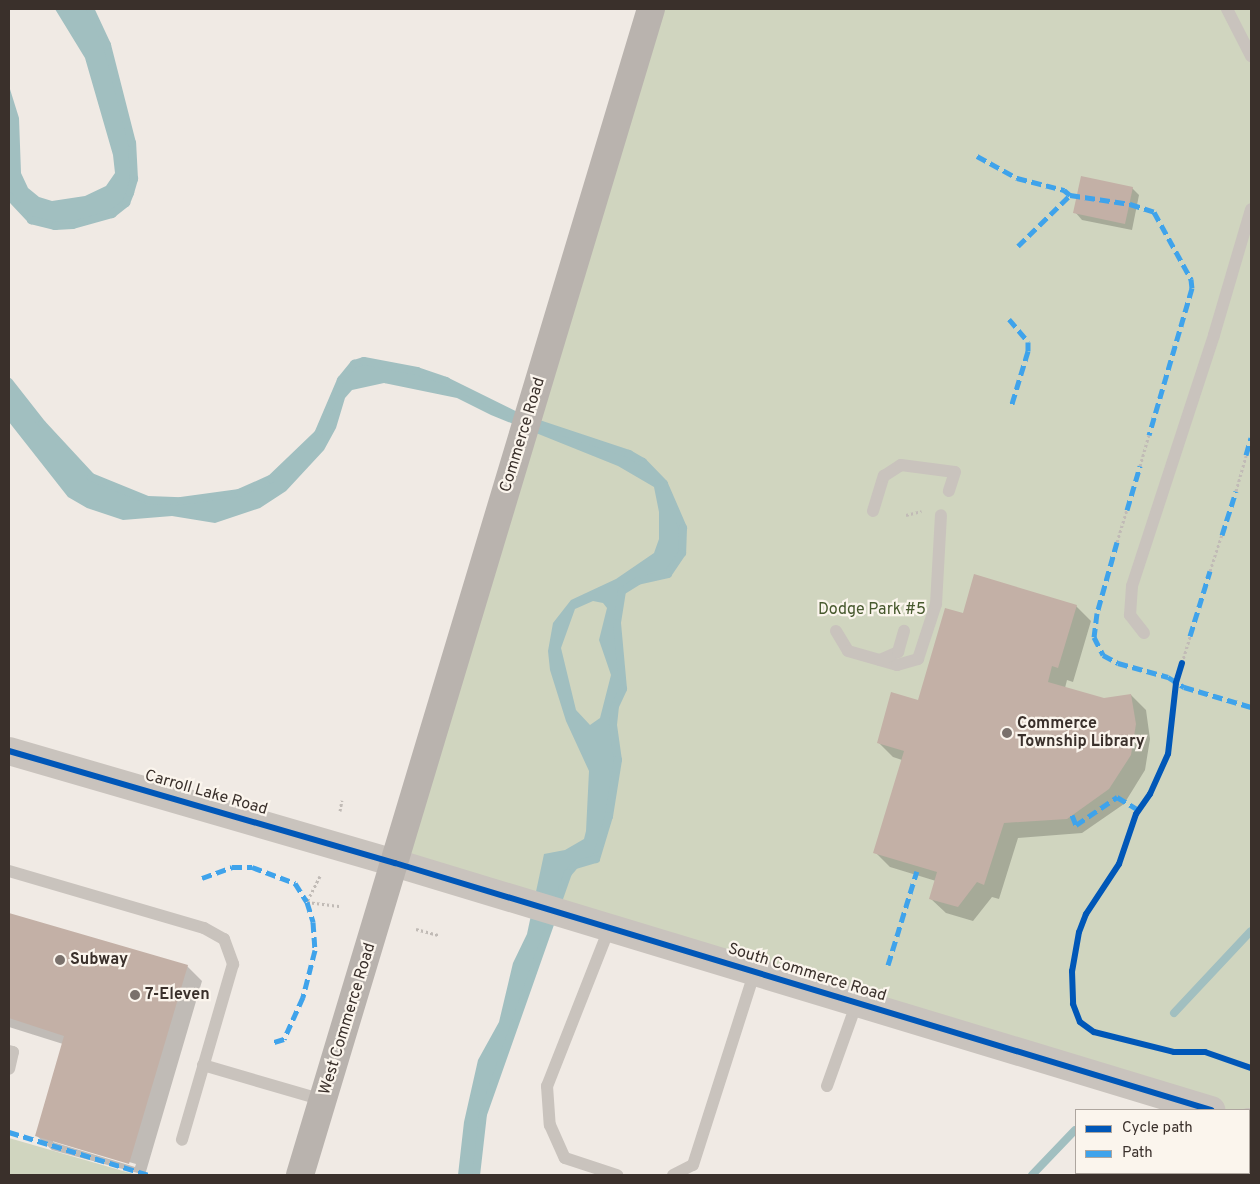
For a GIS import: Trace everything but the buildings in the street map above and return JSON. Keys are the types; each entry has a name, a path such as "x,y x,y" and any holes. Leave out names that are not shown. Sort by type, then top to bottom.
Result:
{"main road":[{"name":"Commerce Road","path":"395,862 651,9"},
{"name":"West Commerce Road","path":"300,1175 395,862"}],"street":[{"name":"Carroll Lake Road","path":"9,751 395,862"},
{"name":"South Commerce Road","path":"395,862 609,929 857,1002 1208,1109"}],"lane":[{"path":"1227,9 1251,56"},
{"path":"1144,633 1130,615 1132,586 1214,335 1251,209"},
{"path":"873,511 884,476 901,464 955,472 949,491"},
{"path":"836,631 848,651 897,665 918,659 936,604 941,515"},
{"path":"880,660 898,652 904,631"},
{"path":"9,871 204,928 224,939 233,964 182,1140"},
{"path":"609,929 547,1086 550,1125 565,1158 617,1175"},
{"path":"673,1175 693,1165 755,972"},
{"path":"828,1086 857,1002"},
{"path":"9,1051 13,1052 9,1069"},
{"path":"203,1065 323,1100"}],"path":[{"path":"1140,466 1149,435"},
{"path":"1236,491 1246,455"},
{"path":"1117,542 1127,510"},
{"path":"1210,570 1222,535"},
{"path":"1181,666 1190,636"},
{"path":"340,810 342,800"},
{"path":"320,876 307,902 341,906"},
{"path":"416,928 439,934"}],"green space":[{"name":"Dodge Park #5","path":"657,9 1251,9 1251,1117 1250,1109 1225,1109 609,929 400,859"},
{"path":"9,1138 137,1175 9,1175"}],"water":[{"path":"55,9 90,9 107,45 132,143 134,179 126,203 112,214 73,225 55,226 31,220 9,196 9,86 19,118 21,173 28,188 39,197 52,201 85,196 106,186 115,173 113,155 85,58"},
{"path":"364,361 417,371 446,381 521,418 629,454 643,462 664,484 683,528 682,553 672,570 662,577 638,581 622,591 617,623 623,689 615,706 613,725 618,760 609,816 596,859 575,865 568,873 483,1113 476,1175 458,1175 464,1122 478,1060 499,1022 513,963 527,934 544,854 565,850 584,839 586,831 589,771 566,721 550,670 548,651 553,623 571,600 616,579 654,553 659,539 659,512 654,487 618,466 491,415 457,398 384,383 352,390 345,398 336,428 324,450 286,491 260,508 215,523 172,516 123,520 87,508 68,497 9,422 9,382 80,466 106,484 148,500 164,502 239,493 271,479 318,434 341,380 354,364","holes":["593,601 603,603 607,608 599,640 611,675 600,718 590,725 576,710 561,648 575,609"]}],"waterway":[{"path":"9,196 31,220 55,226 73,225 112,214 126,203 134,179 132,143 107,45 90,9"},
{"path":"9,382 42,424 91,477 148,500 181,501 239,493 271,479 318,434 341,380 354,364 364,361 417,371 446,381 521,418 629,454 643,462 664,484 683,528 682,553 668,574 638,581 622,591 617,623 623,689 615,706 613,725 618,760 609,816 596,859 575,865 568,873 483,1114 476,1175"},
{"path":"1174,1013 1251,931"},
{"path":"1032,1175 1075,1130"}],"marked path":[{"path":"977,156 1017,178 1064,190 1070,195"},
{"path":"1018,246 1070,195 1130,204 1154,212 1191,279 1192,288 1149,435"},
{"path":"1009,319 1028,342 1028,351 1011,407"},
{"path":"1246,455 1251,438"},
{"path":"1127,510 1140,466"},
{"path":"1222,535 1236,491"},
{"path":"1117,542 1097,613 1094,637 1103,655 1118,663 1168,677 1184,687 1251,707"},
{"path":"1190,636 1210,571"},
{"path":"1072,815 1076,825 1117,797 1139,810"},
{"path":"202,878 232,867 252,867 295,883 307,902 313,922 315,950 303,997 284,1039 271,1043"},
{"path":"888,965 917,871"},
{"path":"9,1132 149,1175"}],"cycle path":[{"path":"1182,663 1176,683 1168,754 1150,794 1136,814 1119,864 1086,914 1079,932 1072,971 1073,1004 1080,1022 1094,1032 1174,1052 1205,1052 1251,1068"},
{"path":"9,751 395,863 1208,1109"}],"place":[{"name":"Commerce Township Library","path":"1007,733"},
{"name":"Subway","path":"60,960"},
{"name":"7-Eleven","path":"135,995"}]}
